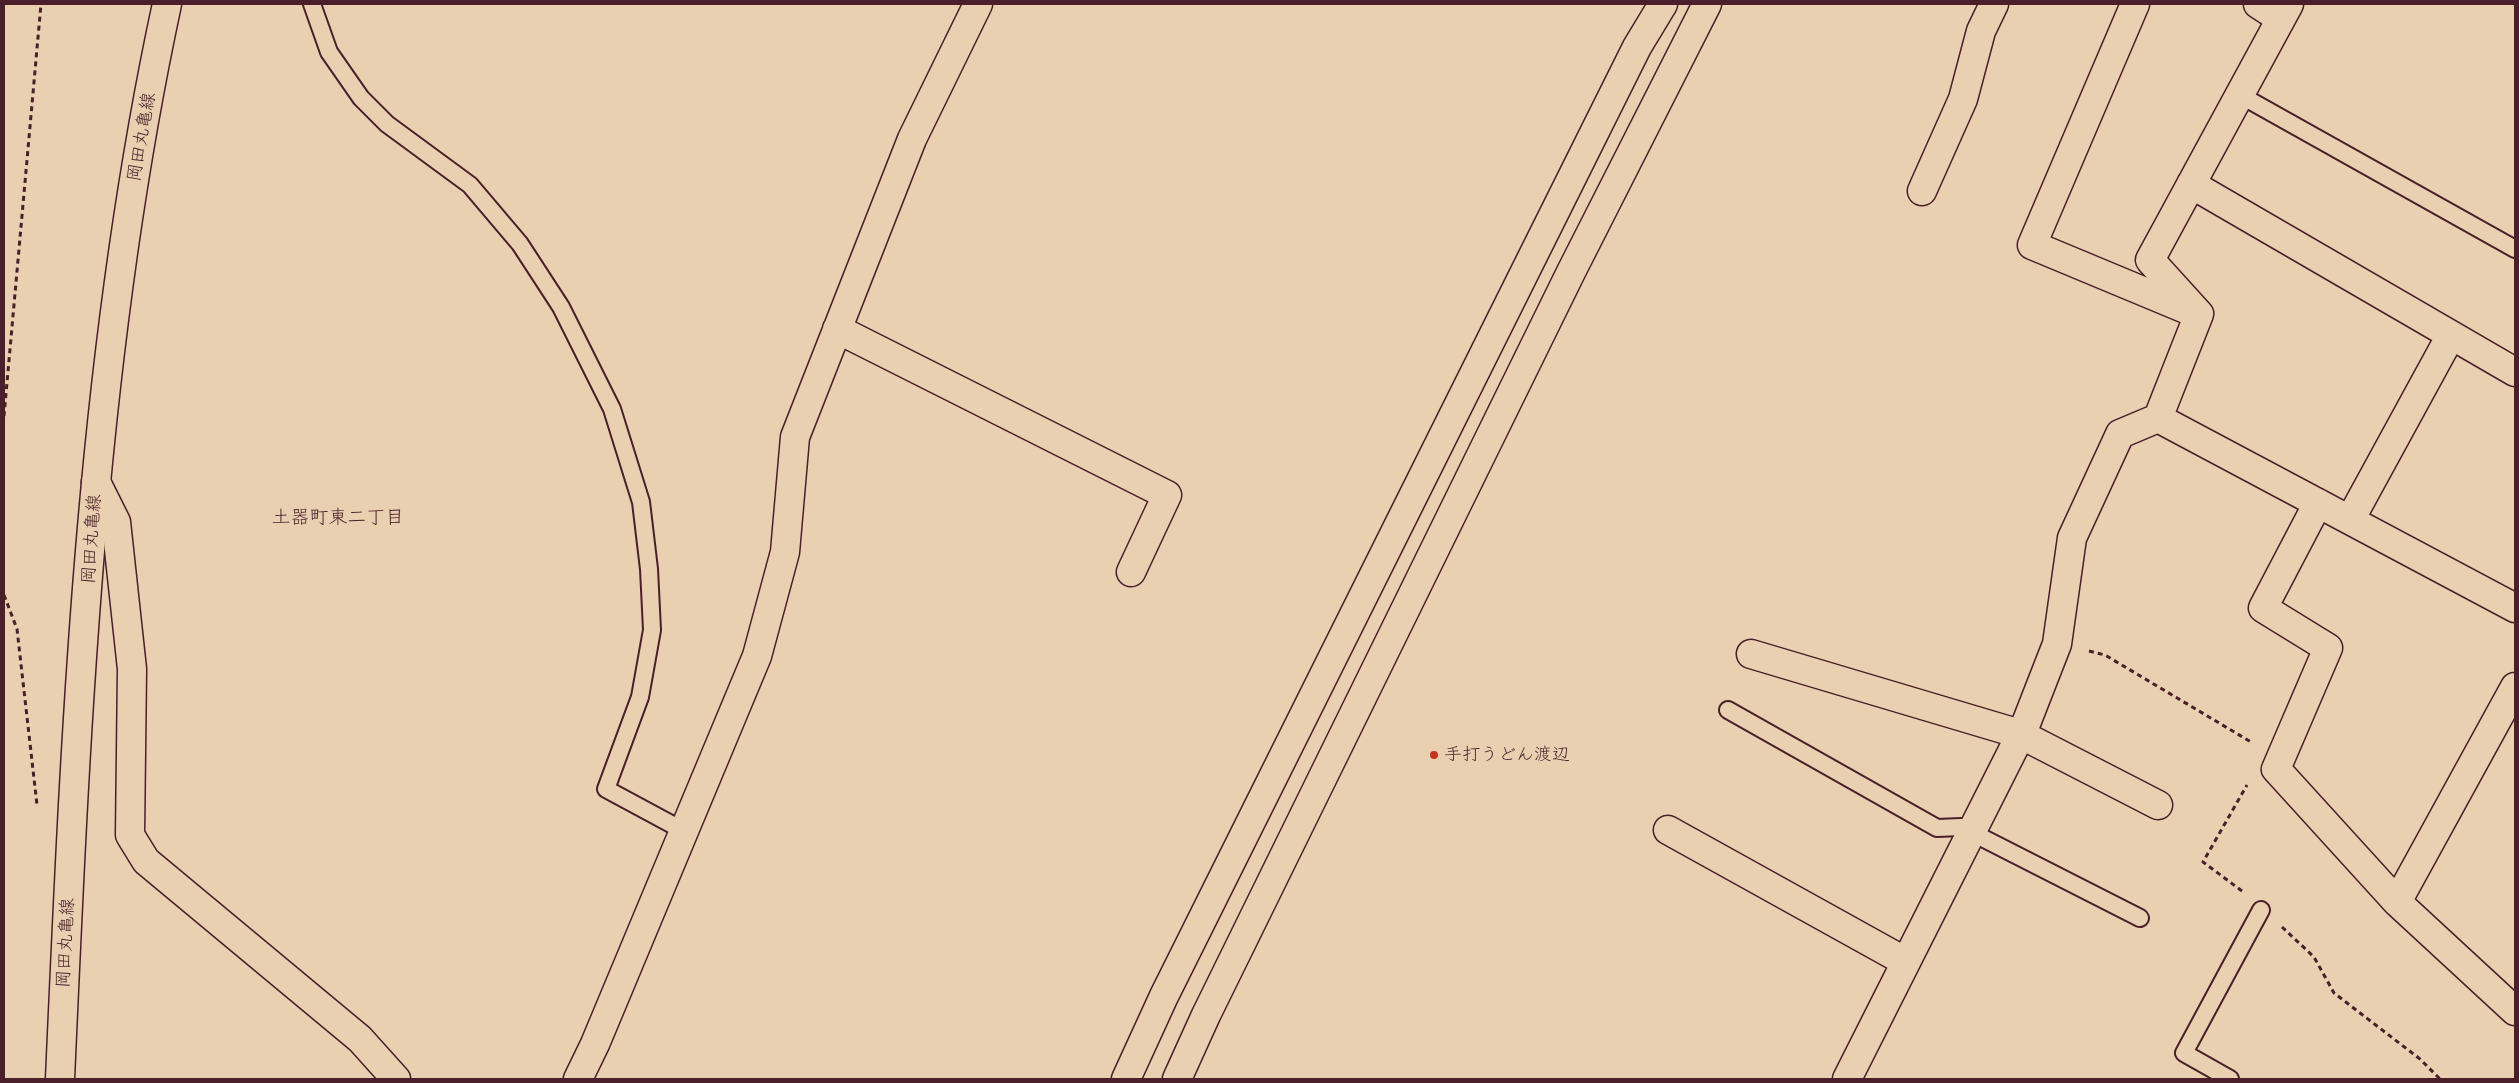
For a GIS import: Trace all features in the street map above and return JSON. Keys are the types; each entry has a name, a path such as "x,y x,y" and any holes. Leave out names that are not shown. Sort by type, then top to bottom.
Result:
{"street":[{"name":"岡田丸亀線","path":"60,1079 69,863 96,482 125,234 154,66 167,4"},
{"path":"578,1079 757,656 784,552 795,437 912,139 978,4"},
{"path":"1126,1079 1168,987 1637,47 1663,4"},
{"path":"1177,1079 1210,1006 1566,280 1707,4"},
{"path":"1922,191 1964,99 1981,31 1994,4"},
{"path":"2135,4 2032,245 2199,314"},
{"path":"2199,314 2150,260 2285,12 2258,4"},
{"path":"2191,184 2515,372"},
{"path":"1854,1077 1906,962 2020,734 2057,644 2072,538 2120,434 2158,418 2199,314"},
{"path":"837,329 1167,495 1130,572"},
{"path":"2350,520 2451,335"},
{"path":"2158,418 2515,608"},
{"path":"96,482 116,522 132,669 130,835 146,861 360,1039 396,1079"},
{"path":"2318,504 2263,608 2328,648 2276,769 2397,902 2515,1011"},
{"path":"1751,654 2020,734 2158,805"},
{"path":"2397,902 2515,687"},
{"path":"1668,830 1906,962"}],"lane":[{"path":"312,4 329,52 361,98 387,124 470,185 520,244 561,307 612,409 641,502 649,569 652,630 640,697 606,789 684,831"},
{"path":"2240,95 2515,249"},
{"path":"1728,710 1937,828 1961,827 2140,918"},
{"path":"2230,1079 2184,1053 2261,910"}],"path":[{"path":"4,416 41,4"},
{"path":"4,595 17,629 38,808"},
{"path":"2057,644 2105,655 2255,744 2276,769"},
{"path":"2276,769 2257,767 2202,862 2237,887 2261,910 2296,938 2314,957 2334,992 2420,1059 2440,1079"}],"place":[{"name":"手打うどん渡辺","path":"1434,755"}],"district":[{"name":"土器町東二丁目","path":"338,518"}]}
